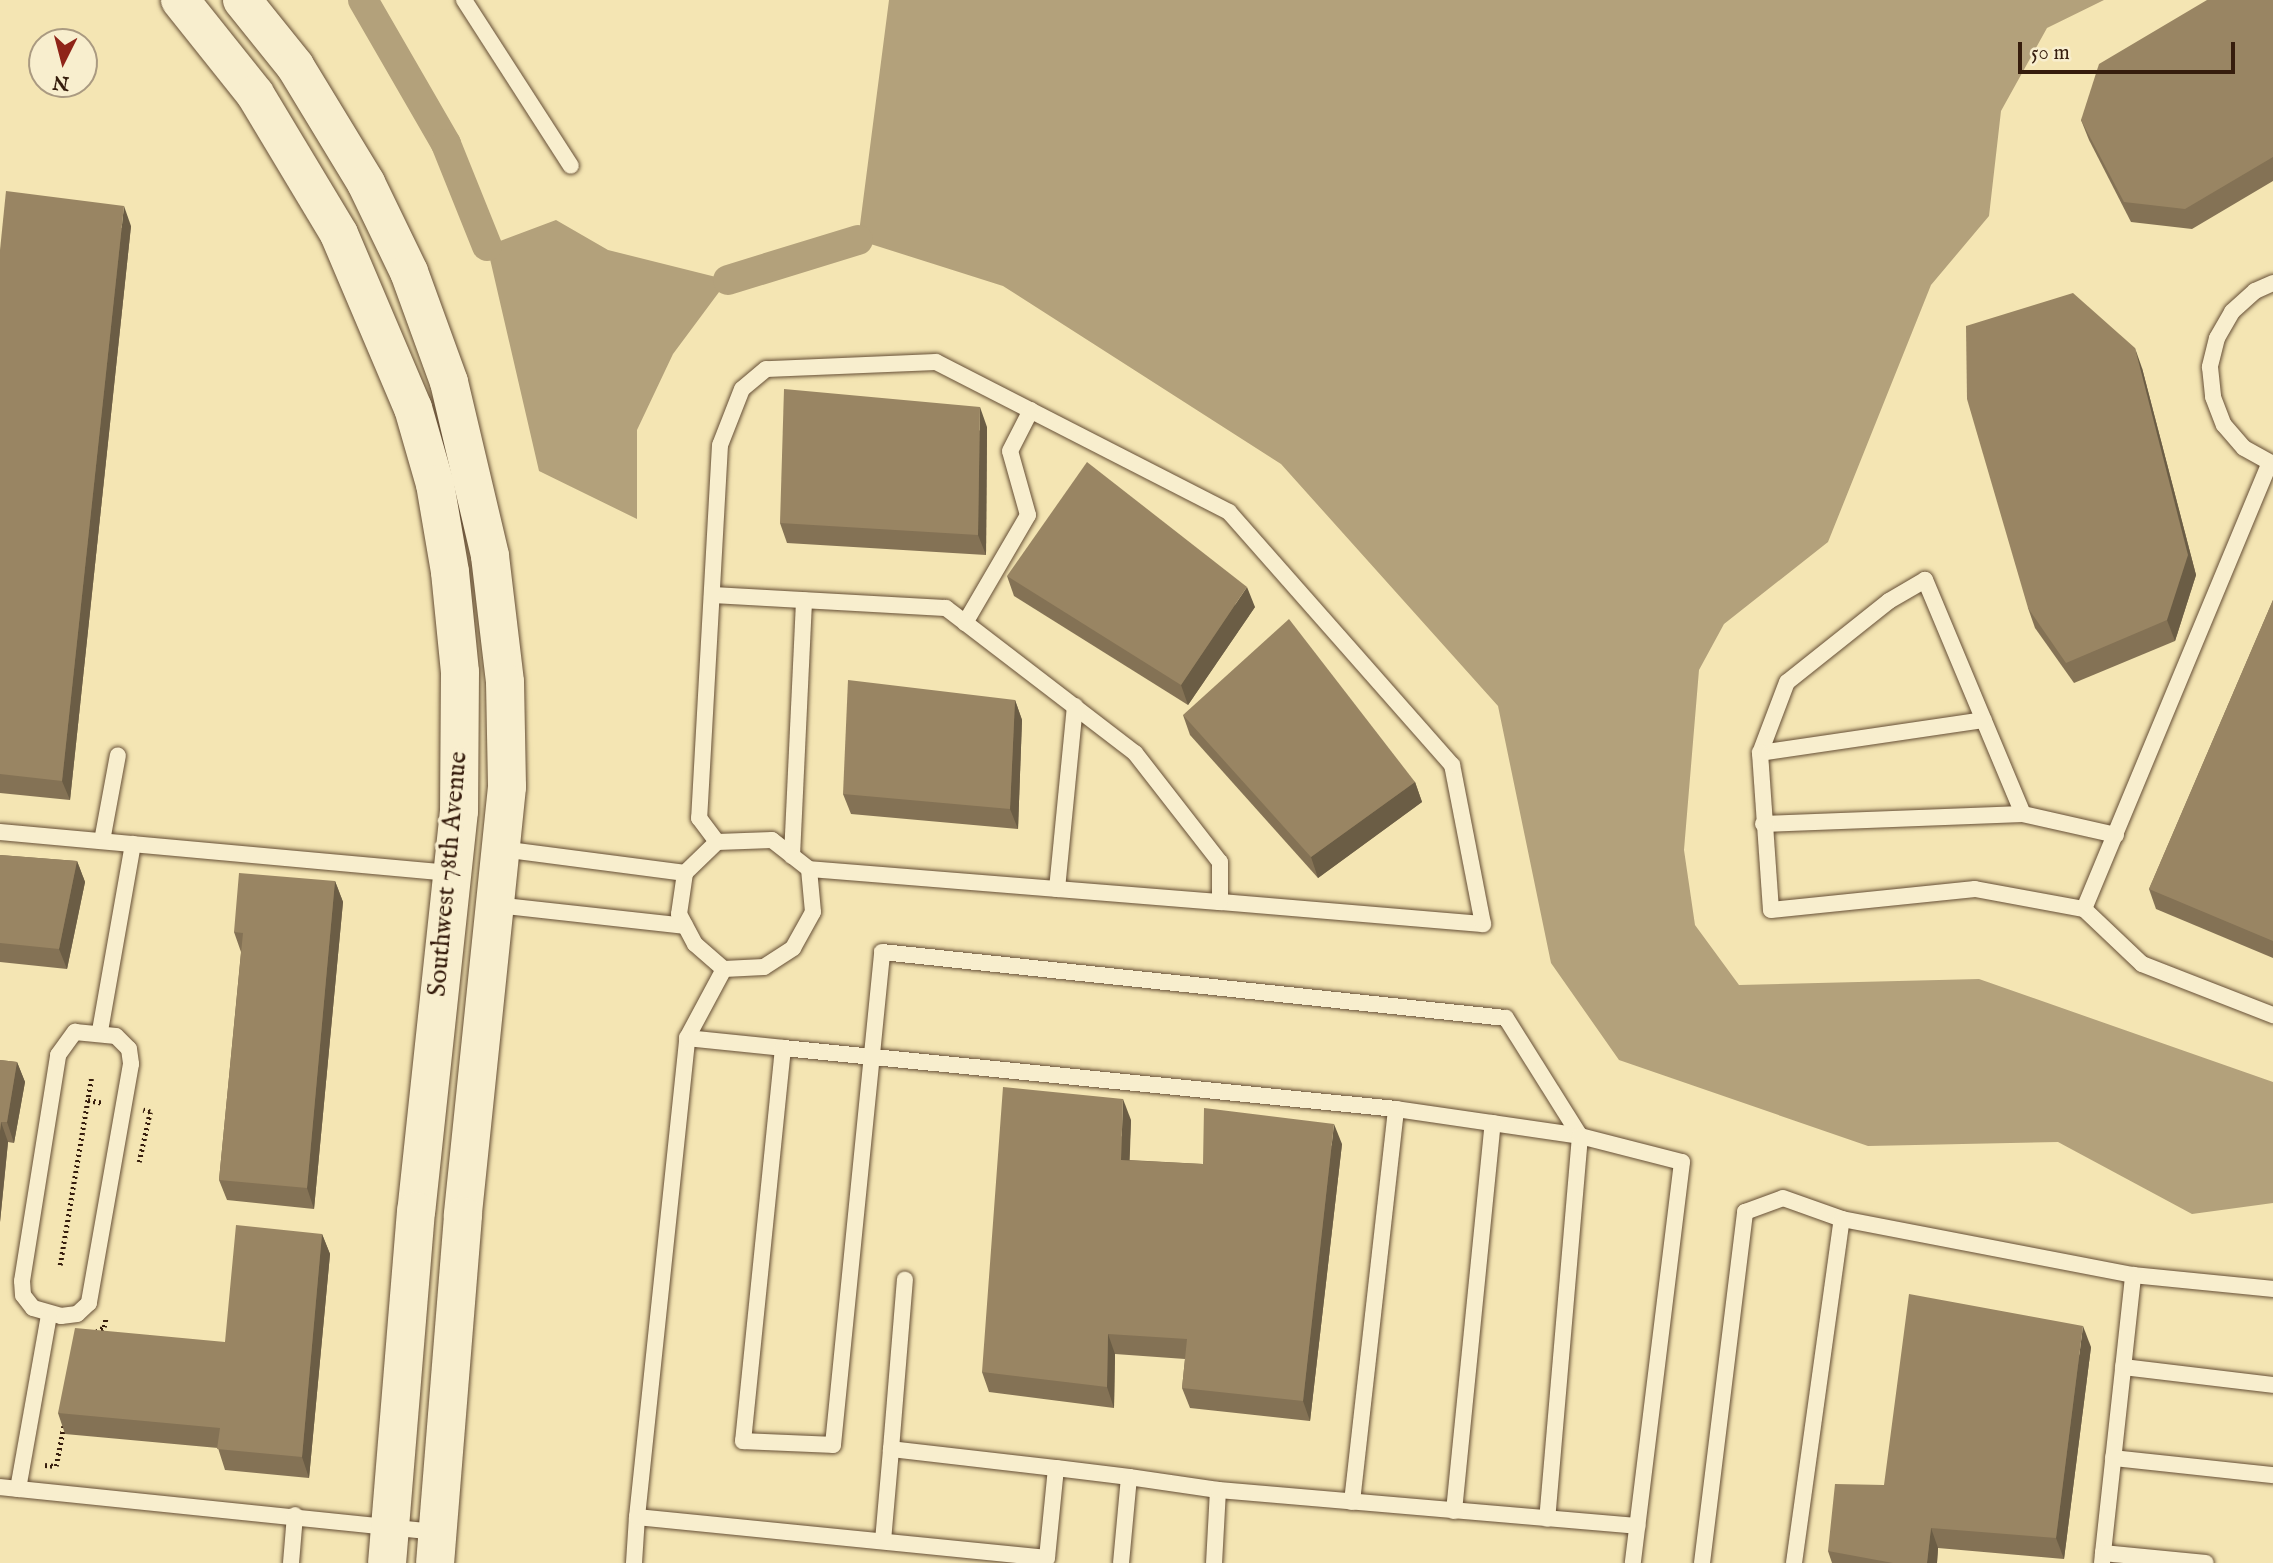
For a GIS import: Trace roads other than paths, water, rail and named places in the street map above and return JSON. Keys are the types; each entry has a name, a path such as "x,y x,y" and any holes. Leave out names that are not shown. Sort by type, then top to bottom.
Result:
{"street":[{"name":"Southwest 78th Avenue","path":"180,0 255,94 339,234 413,408 435,484 450,572 460,672 459,811 450,873 416,1211 389,1545"},
{"name":"Southwest 78th Avenue","path":"242,0 295,66 366,183 409,272 449,382 490,556 500,645 507,787 463,1216 437,1548"},
{"path":"459,811 496,905"},
{"path":"450,873 490,962"}],"lane":[{"path":"464,0 571,166"},
{"path":"2084,909 2272,464 2244,448 2224,425 2213,397 2210,367 2217,338 2232,312 2255,291 2273,283"},
{"path":"717,842 699,818 720,444 743,389 766,369 936,362 1229,512 1452,765 1483,924 809,869 772,840 717,842 685,873 679,914 695,944 724,969 764,967 793,948 813,912 809,869"},
{"path":"965,623 1028,515 1010,451 1031,410"},
{"path":"2023,814 1925,580 1889,601 1787,682 1760,753 1763,824 1772,910 1975,889 2084,909 2141,964 2273,1014"},
{"path":"712,594 946,608 1135,752 1174,797 1220,862 1220,902"},
{"path":"792,856 804,600"},
{"path":"1057,889 1075,706"},
{"path":"1760,753 1984,720"},
{"path":"103,841 118,755"},
{"path":"1763,824 2023,814 2116,835"},
{"path":"0,832 450,873"},
{"path":"100,1031 133,844"},
{"path":"502,849 685,873"},
{"path":"496,905 685,926"},
{"path":"783,1048 743,1441 833,1445 882,953 1506,1018 1580,1136 1547,1518"},
{"path":"634,1563 687,1038 724,969"},
{"path":"100,1031 116,1036 129,1049 126,1096 89,1303 77,1314 49,1314 33,1308 23,1295 22,1281 58,1055 75,1032 100,1031"},
{"path":"687,1038 873,1054 1396,1109 1580,1136 1682,1162 1633,1563"},
{"path":"1352,1502 1396,1109"},
{"path":"1454,1511 1493,1123"},
{"path":"1702,1563 1745,1212 1783,1198 1842,1219 2133,1275 2273,1289"},
{"path":"1794,1563 1842,1219"},
{"path":"2133,1275 2103,1558 2206,1563"},
{"path":"883,1541 905,1280"},
{"path":"18,1489 49,1314"},
{"path":"2123,1367 2273,1385"},
{"path":"891,1449 1218,1490 1637,1526"},
{"path":"2113,1458 2273,1475"},
{"path":"637,1517 1047,1558 1056,1468"},
{"path":"1121,1563 1129,1477"},
{"path":"0,1487 295,1515 389,1545 437,1548"},
{"path":"1214,1563 1218,1490"},
{"path":"291,1563 295,1515"}],"waterway":[{"path":"363,0 446,144 487,246"},
{"path":"728,280 858,240"}]}
